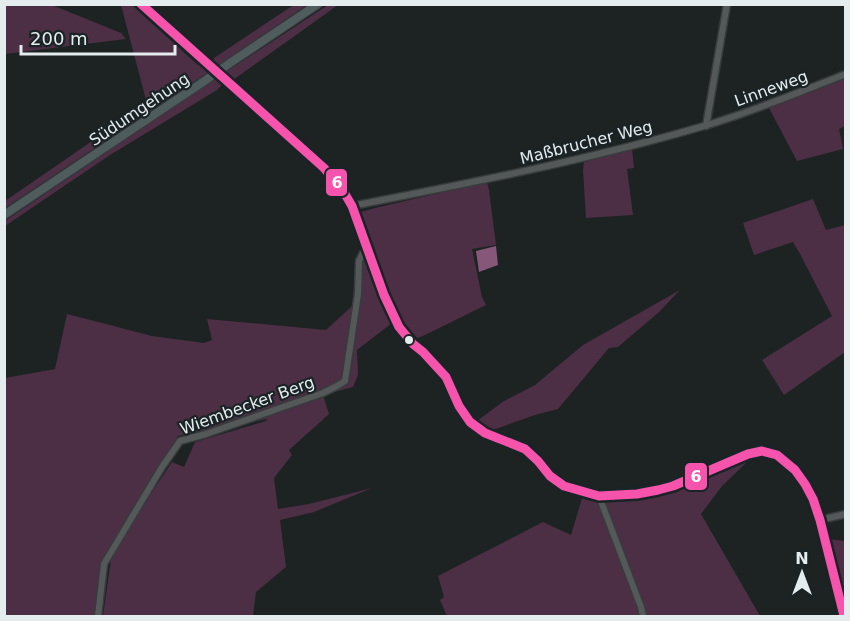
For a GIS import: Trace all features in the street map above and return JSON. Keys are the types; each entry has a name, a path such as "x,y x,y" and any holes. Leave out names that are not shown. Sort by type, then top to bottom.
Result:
{"main road":[{"name":"Südumgehung","path":"4,215 318,4"}],"street":[{"path":"141,4 324,168 342,189 352,206 384,295 399,327 446,377 459,406 470,422 485,433 525,449 550,476 564,486 599,496 637,494 665,488 748,454 762,451 777,455 795,471 810,493 820,520 844,616"},
{"path":"706,126 727,4"},
{"name":"Linneweg","path":"706,126 846,74"},
{"name":"Maßbrucher Weg","path":"352,206 579,159 706,126"},
{"name":"Wiembecker Berg","path":"98,616 104,564 180,441 323,393 345,381 358,294 359,261 367,250"},
{"path":"599,496 643,616"},
{"path":"820,520 846,514"}],"shaded area":[{"path":"295,4 307,5 218,66 213,61 214,58"},
{"path":"4,5 52,5 121,33 126,39 5,54"},
{"path":"121,5 132,5 198,65 210,71 5,208 5,201 152,101 146,100"},
{"path":"328,5 338,5 233,80 224,73"},
{"path":"217,78 221,86 217,90 110,155 5,226 5,221"},
{"path":"845,79 845,126 839,129 843,149 797,161 769,108"},
{"path":"632,149 634,168 627,169 633,215 586,218 584,162"},
{"path":"487,182 496,245 472,249 482,297 486,305 415,339 406,333 398,318 358,219 361,212"},
{"path":"813,199 826,230 845,225 845,352 784,395 762,360 832,316 793,242 754,255 743,223"},
{"path":"496,246 498,265 479,272 476,251"},
{"path":"363,256 369,265 392,323 357,350 358,375 353,387 323,395 329,414 289,450 292,455 274,478 278,509 309,504 372,488 314,512 280,520 286,567 256,592 253,616 103,616 111,559 172,462 184,467 195,442 267,419 178,436 102,563 96,616 5,616 5,378 55,369 67,314 152,336 204,343 212,340 207,319 326,330 352,306 357,258"},
{"path":"680,290 659,312 618,347 609,348 558,409 490,431 477,421 504,401 535,385 583,345"},
{"path":"752,457 722,486 701,514 760,616 645,616 603,501 661,494"},
{"path":"583,495 597,499 600,503 641,616 447,616 440,600 444,597 438,576 543,522 571,535"},
{"path":"828,539 845,541 845,594 841,594"}],"transit line":[{"name":"6","path":"141,4 324,168 342,189 352,206 384,295 399,327 446,377 459,406 470,422 485,433 525,449 550,476 564,486 599,496 637,494 673,486 748,454 762,451 777,455 795,470 813,499 844,616"}]}
